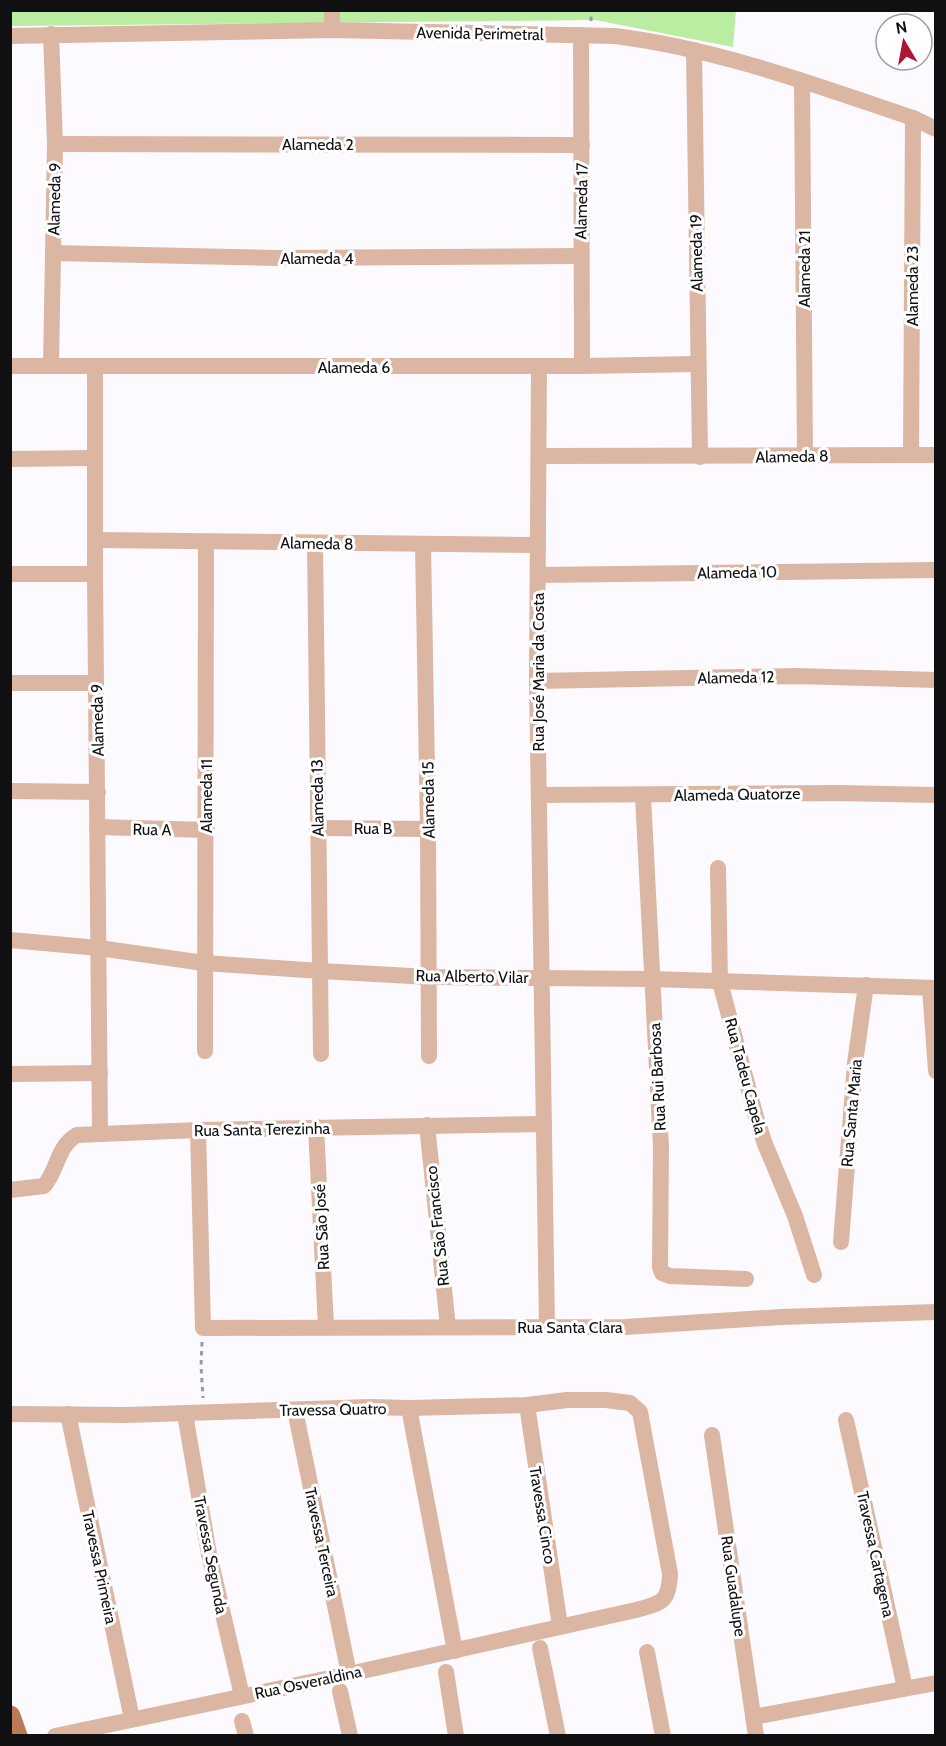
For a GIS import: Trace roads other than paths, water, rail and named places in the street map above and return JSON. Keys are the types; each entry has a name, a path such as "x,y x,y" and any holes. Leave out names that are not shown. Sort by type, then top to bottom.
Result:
{"main road":[{"path":"10,1716 17,1736"}],"street":[{"path":"332,10 332,30"},
{"name":"Avenida Perimetral","path":"10,36 332,30 581,35 650,40 694,50 802,81 913,118 936,129"},
{"name":"Alameda 9","path":"51,34 55,144 51,364"},
{"name":"Alameda 17","path":"581,35 582,366"},
{"name":"Alameda 19","path":"694,50 700,457"},
{"name":"Alameda 21","path":"802,81 805,457"},
{"name":"Alameda 23","path":"911,454 913,118"},
{"name":"Alameda 2","path":"55,144 582,145"},
{"name":"Alameda 4","path":"53,253 275,258 581,256"},
{"name":"Alameda 6","path":"10,366 51,364 95,367 698,364"},
{"name":"Rua José Maria da Costa","path":"539,366 537,681 540,977"},
{"name":"Alameda 9","path":"95,367 100,1134"},
{"name":"Alameda 8","path":"540,456 936,455"},
{"path":"10,459 95,458"},
{"name":"Alameda 8","path":"95,540 538,545"},
{"name":"Alameda 11","path":"205,1051 206,542"},
{"name":"Alameda 13","path":"315,543 321,1054"},
{"name":"Alameda 15","path":"423,544 429,1056"},
{"name":"Alameda 10","path":"538,575 936,570"},
{"path":"10,574 95,574"},
{"name":"Alameda 12","path":"537,681 796,676 936,680"},
{"path":"10,683 96,683"},
{"path":"10,791 98,792"},
{"name":"Alameda Quatorze","path":"539,795 839,793 936,795"},
{"name":"Rua Rui Barbosa","path":"643,796 661,1147 660,1268 662,1273 670,1276 746,1279"},
{"name":"Rua A","path":"97,828 207,830"},
{"name":"Rua B","path":"317,828 428,829"},
{"name":"Rua Tadeu Capela","path":"718,868 720,982 756,1117 795,1216 814,1275"},
{"name":"Rua Alberto Vilar","path":"10,940 99,948 204,963 429,977 651,979 933,988"},
{"path":"540,977 547,1327"},
{"name":"Rua Santa Maria","path":"841,1242 855,1063 866,985"},
{"path":"933,988 936,1071"},
{"path":"10,1074 100,1073"},
{"name":"Rua Santa Terezinha","path":"10,1190 44,1186 69,1140 77,1135 198,1130 544,1124"},
{"name":"Rua São Francisco","path":"427,1125 448,1327"},
{"name":"Rua São José","path":"316,1128 326,1327"},
{"name":"Rua Santa Clara","path":"198,1130 204,1328 625,1327 781,1317 936,1312"},
{"name":"Rua Osveraldina","path":"55,1736 455,1651 660,1603 666,1598 670,1574 640,1412 630,1403 606,1400 567,1400 527,1405"},
{"path":"409,1408 527,1405"},
{"name":"Travessa Cinco","path":"527,1405 560,1626"},
{"name":"Travessa Quatro","path":"10,1414 185,1414 371,1407 409,1408 455,1651"},
{"name":"Travessa Terceira","path":"295,1410 349,1674"},
{"name":"Travessa Primeira","path":"68,1414 132,1719"},
{"name":"Travessa Segunda","path":"185,1414 209,1554 242,1696"},
{"name":"Travessa Cartagena","path":"846,1419 905,1688"},
{"name":"Rua Guadalupe","path":"712,1436 756,1736"},
{"path":"540,1648 558,1736"},
{"path":"647,1652 663,1736"},
{"path":"446,1672 456,1736"},
{"path":"753,1717 936,1683"},
{"path":"340,1691 350,1736"}]}
